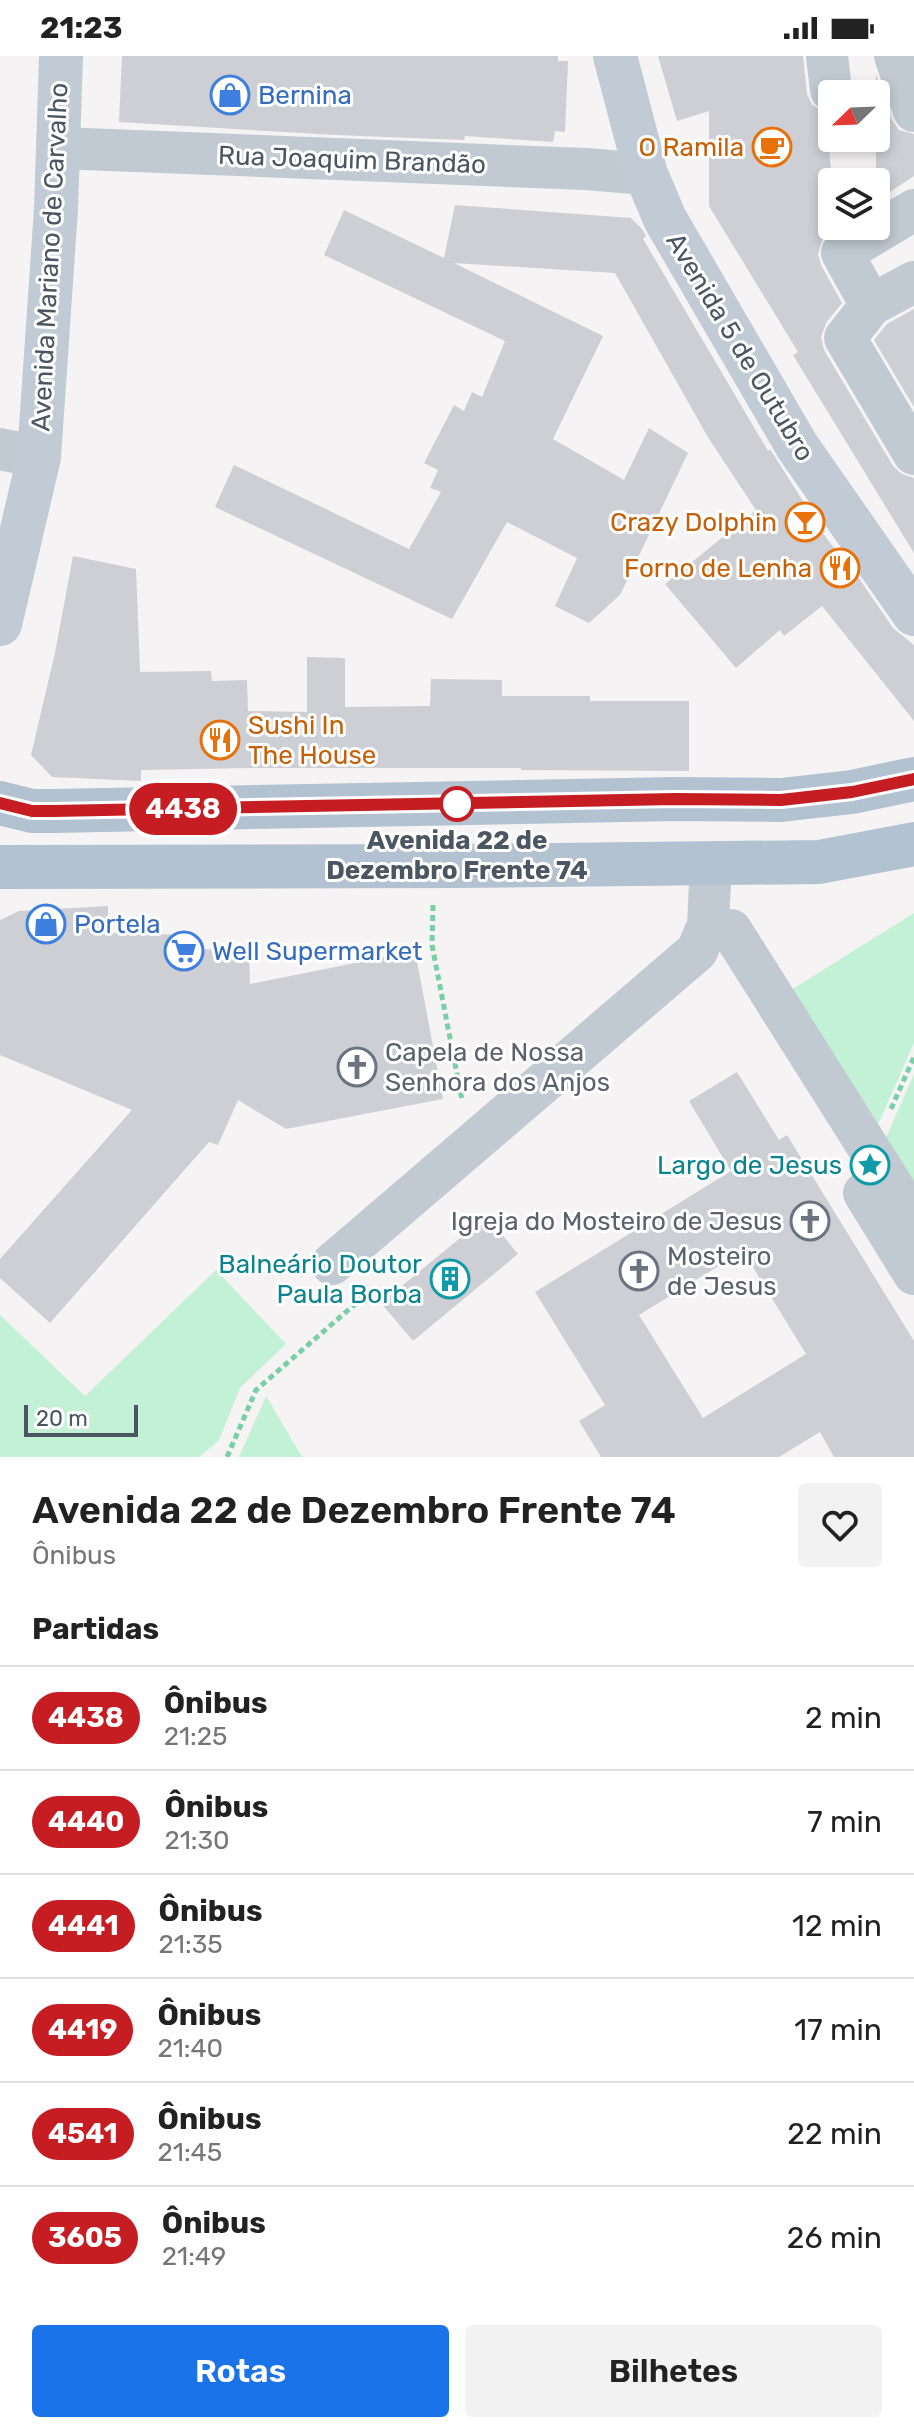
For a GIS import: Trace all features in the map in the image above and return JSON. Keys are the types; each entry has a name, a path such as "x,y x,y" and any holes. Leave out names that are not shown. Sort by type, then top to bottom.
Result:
{"main road":[{"name":"Avenida Mariano de Carvalho","path":"0,624 59,148 61,56"},
{"name":"Avenida 5 de Outubro","path":"615,56 646,174 665,219 797,446 912,607"},
{"path":"0,803 32,811 53,811 675,799 781,800 852,792 914,779"},
{"path":"0,867 819,862 914,844"}],"street":[{"path":"895,56 914,111"},
{"name":"Rua Joaquim Brandão","path":"59,148 646,174"},
{"path":"871,305 842,253 914,210"},
{"path":"914,282 871,305 845,338 914,454"},
{"path":"336,1260 697,951 708,925 711,863"},
{"path":"731,930 914,1220"},
{"path":"765,1034 914,1274"}],"path":[{"path":"435,866 432,945 470,1144"},
{"path":"227,1457 256,1390 369,1292 336,1260"}],"green space":[{"path":"914,913 914,1043 873,1136 783,995"},
{"path":"914,1074 914,1180 903,1184 881,1149"},
{"path":"216,1270 286,1344 240,1388 219,1440 199,1457 0,1457 0,1315 85,1396"},
{"path":"266,1396 302,1457 239,1457"}],"building":[{"path":"122,56 558,56 558,61 568,61 565,132 555,131 553,142 465,136 464,140 335,135 119,122"},
{"path":"658,56 803,56 807,94 812,105 818,108 818,152 829,152 831,168 818,168 818,240 822,240 818,254 842,303 826,323 821,337 824,350 893,466 902,474 914,478 914,553 793,355 798,352 709,206 709,111 677,121"},
{"path":"890,114 899,130 914,134 914,176 890,192 890,168 876,168 876,152 890,152"},
{"path":"455,205 631,218 642,229 646,236 643,239 768,451 770,449 827,539 893,628 914,645 914,721 822,606 784,636 780,630 736,668 665,584 756,510 709,439 615,273 454,263 603,336 553,439 624,480 649,428 688,453 620,595 589,623 555,606 577,558 507,522 452,619 215,507 234,465 409,549 441,492 430,488 438,470 424,463 454,405 464,411 472,392 482,397 505,341 324,255 344,210 444,258"},
{"path":"914,309 914,407 874,340 887,324"},
{"path":"73,556 136,569 140,672 211,671 212,681 247,680 248,711 307,712 307,657 345,658 345,707 430,706 431,679 502,680 502,696 590,696 590,701 689,701 689,771 249,768 141,770 141,781 52,777 31,755 55,653"},
{"path":"108,906 108,933 192,935 192,949 249,950 250,984 415,951 443,1099 286,1129 238,1100 218,1145 209,1142 50,1323 0,1278 0,1259 132,1110 0,1055 0,920 19,911"},
{"name":"Mosteiro de Jesus","path":"737,1072 779,1140 787,1135 914,1341 914,1457 834,1457 820,1432 779,1457 601,1457 579,1421 605,1405 535,1292 731,1171 689,1101","holes":["743,1251 806,1354 703,1418 639,1315"]},
{"name":"Balneário Doutor Paula Borba","path":"487,1216 518,1254 413,1341 381,1303"}],"bus line":[{"name":"4438","path":"0,803 32,811 53,811 675,799 781,800 852,792 914,779"}],"place":[{"name":"Bernina","path":"230,95"},
{"name":"O Ramila","path":"772,147"},
{"name":"Crazy Dolphin","path":"805,522"},
{"name":"Forno de Lenha","path":"840,568"},
{"name":"Sushi In The House","path":"220,740"},
{"name":"Avenida 22 de Dezembro Frente 74","path":"457,804"},
{"name":"Portela","path":"46,924"},
{"name":"Well Supermarket","path":"184,951"},
{"name":"Capela de Nossa Senhora dos Anjos","path":"357,1067"},
{"name":"Largo de Jesus","path":"870,1165"},
{"name":"Igreja do Mosteiro de Jesus","path":"810,1221"},
{"name":"Mosteiro de Jesus","path":"639,1271"},
{"name":"Balneário Doutor Paula Borba","path":"450,1279"}]}
